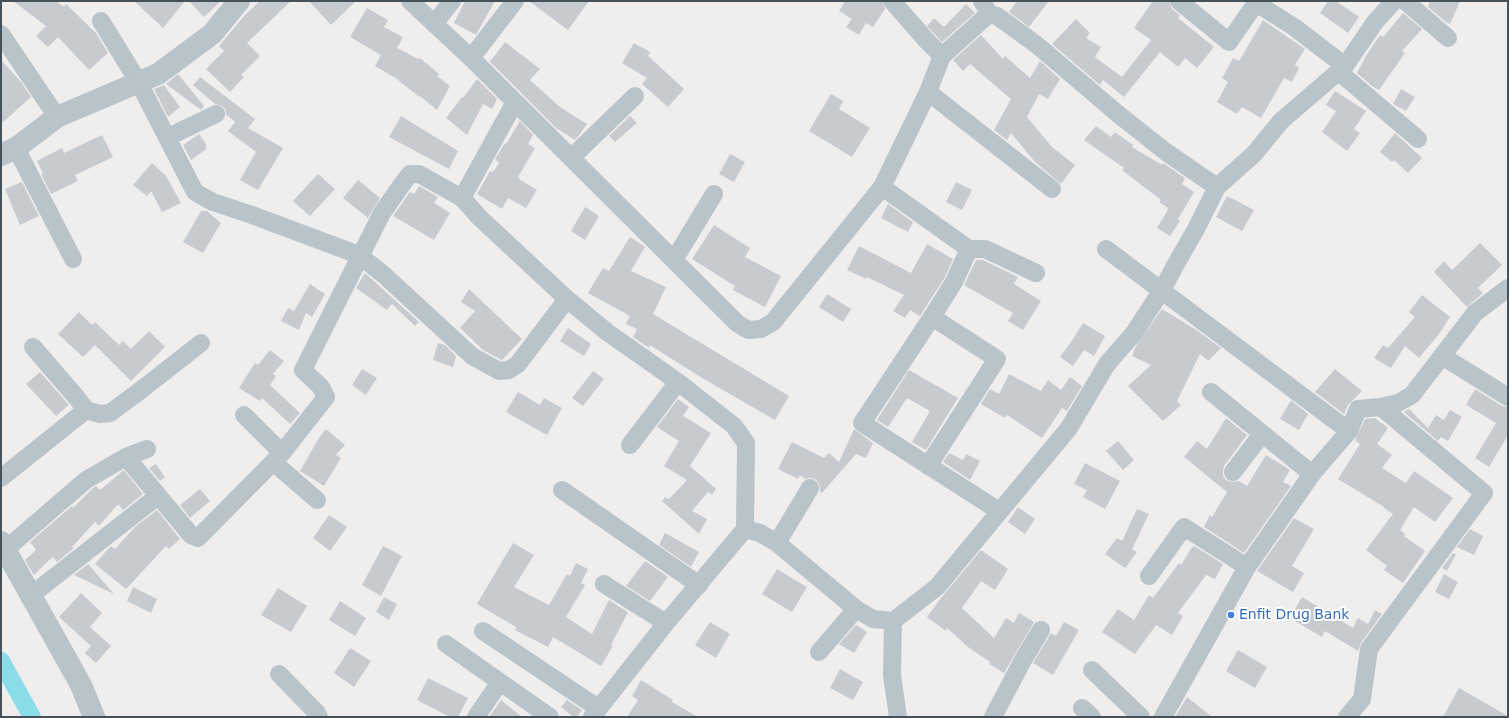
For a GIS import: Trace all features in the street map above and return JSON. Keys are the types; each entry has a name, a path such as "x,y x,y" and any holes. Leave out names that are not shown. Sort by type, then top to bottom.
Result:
{"street":[{"path":"73,258 9,151 58,117 158,74 212,34 239,1"},
{"path":"410,1 471,58 737,323 748,330 761,329 772,322 882,188 928,92 942,56 986,8 1037,45 1118,114 1166,152 1217,187"},
{"path":"434,24 452,1"},
{"path":"471,58 515,1"},
{"path":"892,1 942,56"},
{"path":"1178,1 1229,42 1256,3 1294,27 1418,139"},
{"path":"745,529 760,534 777,543 856,609 873,620 893,621 937,587 1069,428 1107,364 1134,333 1162,290 1196,229 1217,187 1254,154 1281,122 1342,69 1375,22 1394,1"},
{"path":"1404,1 1448,38"},
{"path":"101,21 139,83 195,192 213,202 359,255 384,275 472,356 500,372 509,370 518,364 567,299"},
{"path":"1,34 58,117"},
{"path":"928,92 1052,190"},
{"path":"571,158 635,96"},
{"path":"462,198 514,102"},
{"path":"168,137 216,114"},
{"path":"126,457 191,535 198,538 259,478 278,457 326,397 321,388 303,370 359,255 382,212 410,174 419,174 462,198 480,218 567,299 607,332 678,382 734,426 746,444 745,529 666,623 595,713 483,631"},
{"path":"882,188 969,249 985,249 1036,273"},
{"path":"674,260 714,194"},
{"path":"969,249 954,282 862,423 999,511"},
{"path":"1106,249 1349,431"},
{"path":"1162,717 1246,567 1312,474 1349,431 1358,410 1398,403 1412,395 1476,313 1508,288"},
{"path":"928,466 997,358 932,317"},
{"path":"32,347 86,410 100,414 110,413 201,342"},
{"path":"1442,356 1508,397"},
{"path":"630,445 678,382"},
{"path":"1211,392 1312,474"},
{"path":"1347,717 1362,699 1369,649 1484,493 1381,407"},
{"path":"1,478 86,410"},
{"path":"244,414 278,457 317,500"},
{"path":"1233,472 1262,434"},
{"path":"94,717 81,685 3,546 86,480 126,457 147,449"},
{"path":"777,543 810,488"},
{"path":"562,490 699,585"},
{"path":"30,596 158,496"},
{"path":"1149,576 1184,527 1246,567"},
{"path":"604,584 666,623"},
{"path":"819,652 856,609"},
{"path":"893,621 892,675 898,717"},
{"path":"993,717 1023,660 1041,630"},
{"path":"446,644 550,717"},
{"path":"1092,670 1140,717"},
{"path":"279,674 317,713 319,717"},
{"path":"476,717 500,682"}],"building":[{"path":"13,1 56,1 64,7 66,4 96,33 108,53 89,70 58,37 48,47 36,36 46,26"},
{"path":"134,1 185,1 163,28"},
{"path":"189,1 221,1 204,17"},
{"path":"260,1 291,1 247,43 260,56 241,75 244,77 230,92 206,69 224,51 219,46 245,15"},
{"path":"309,1 356,1 331,25"},
{"path":"465,1 495,1 476,35 454,23"},
{"path":"529,1 589,1 568,30"},
{"path":"845,1 882,1 885,9 873,27 866,23 859,35 846,27 852,19 839,11"},
{"path":"1017,1 1049,1 1029,27 1009,12"},
{"path":"1153,1 1169,1 1172,9 1180,15 1178,18 1214,47 1197,68 1185,58 1178,67 1160,52 1124,97 1103,80 1100,85 1052,44 1076,19 1090,33 1086,38 1101,47 1095,57 1122,77 1151,40 1134,28"},
{"path":"1328,1 1336,1 1359,17 1348,33 1320,13"},
{"path":"1430,1 1460,1 1450,24 1428,7"},
{"path":"966,4 975,13 942,42 927,26 934,18 944,27"},
{"path":"367,8 388,20 384,27 403,37 397,48 418,59 420,58 439,74 437,76 450,86 437,110 397,79 375,66 381,55 350,37"},
{"path":"1403,13 1422,29 1402,51 1405,53 1379,90 1357,73 1380,35 1383,37"},
{"path":"1263,20 1305,49 1295,65 1299,68 1292,82 1284,78 1261,118 1242,107 1237,114 1217,102 1228,82 1222,78 1233,58 1239,61"},
{"path":"981,35 1003,59 1005,56 1030,78 1040,61 1060,79 1048,99 1039,94 1027,117 1052,147 1075,165 1061,184 1035,162 1011,133 1007,140 994,130 1011,99 970,64 963,71 953,60"},
{"path":"505,42 540,69 530,80 560,107 587,124 575,140 556,128 490,62"},
{"path":"634,43 650,52 648,56 684,89 668,107 642,84 647,78 622,63"},
{"path":"1,60 22,83 31,97 1,124"},
{"path":"178,74 204,106 201,110 166,84"},
{"path":"200,77 255,119 248,128 283,148 258,190 240,180 256,152 228,131 235,122 226,114 225,109 222,106 215,104 193,85"},
{"path":"477,79 497,99 492,109 483,104 467,135 446,118"},
{"path":"164,85 180,107 168,117 154,89"},
{"path":"1401,89 1415,97 1406,111 1393,104"},
{"path":"1335,91 1366,111 1354,129 1360,133 1347,151 1322,132 1336,111 1326,105"},
{"path":"831,94 843,101 839,109 870,128 852,157 809,131"},
{"path":"401,116 458,151 449,169 389,137"},
{"path":"630,116 637,123 615,142 609,136"},
{"path":"520,121 533,135 528,144 535,148 518,177 537,190 526,208 508,198 502,209 477,194 490,171 493,172 499,163 495,159"},
{"path":"1096,126 1111,137 1115,132 1133,145 1132,147 1162,165 1163,163 1185,178 1182,184 1194,192 1178,219 1180,221 1170,236 1157,228 1168,210 1168,208 1159,202 1161,200 1122,170 1124,168 1084,140"},
{"path":"1395,133 1422,158 1408,173 1394,160 1392,162 1380,152"},
{"path":"199,134 206,144 206,149 191,160 183,145"},
{"path":"102,135 113,157 75,175 78,181 51,194 41,174 43,173 37,161 62,148 64,153"},
{"path":"730,154 745,162 734,182 719,174"},
{"path":"152,163 166,176 181,203 162,212 151,191 147,196 133,185"},
{"path":"318,174 335,189 310,216 293,201"},
{"path":"358,180 380,198 368,218 343,198"},
{"path":"22,182 39,216 20,225 5,189"},
{"path":"956,182 972,190 962,210 946,202"},
{"path":"419,186 438,197 434,203 450,213 434,240 393,216 410,192 414,194"},
{"path":"1227,196 1254,210 1242,231 1216,217"},
{"path":"888,204 913,222 908,232 881,218"},
{"path":"585,207 599,216 585,240 571,231"},
{"path":"201,211 207,211 221,223 203,253 183,242"},
{"path":"714,225 750,248 745,257 781,276 765,307 733,290 735,286 692,259"},
{"path":"630,237 645,247 631,271 666,287 653,314 789,396 775,420 702,378 650,345 649,348 633,337 637,329 626,324 630,316 588,293 603,268 609,271"},
{"path":"1480,243 1502,265 1478,288 1483,293 1467,307 1434,272 1444,261 1452,270"},
{"path":"927,244 953,259 945,277 920,316 910,310 905,318 893,311 904,295 867,277 866,279 847,270 859,246 911,273"},
{"path":"976,260 983,260 1018,277 1014,284 1041,301 1023,330 1008,321 1013,313 964,285"},
{"path":"365,273 419,322 415,326 392,304 387,310 356,288"},
{"path":"310,284 325,294 312,317 306,313 299,330 281,321 288,308 294,311"},
{"path":"469,289 522,339 502,360 483,350 460,328 475,311 461,302"},
{"path":"827,294 851,309 843,322 819,307"},
{"path":"1422,295 1450,317 1439,334 1419,358 1405,346 1391,368 1374,358 1383,345 1388,348 1415,317 1409,312"},
{"path":"1162,309 1198,331 1221,348 1208,361 1200,354 1177,401 1181,405 1163,421 1128,386 1151,365 1132,356 1136,346"},
{"path":"79,312 92,325 95,322 119,345 123,341 131,349 149,331 165,347 131,381 95,345 83,357 58,334"},
{"path":"1083,323 1105,336 1094,356 1084,350 1073,366 1060,357"},
{"path":"568,328 591,344 584,356 560,341"},
{"path":"438,343 445,345 456,356 453,367 433,360"},
{"path":"270,350 284,361 273,374 276,376 270,385 300,413 290,424 262,398 260,401 239,388 255,363 258,365"},
{"path":"362,369 377,378 366,395 352,385"},
{"path":"1335,369 1362,391 1348,405 1344,414 1315,392"},
{"path":"909,370 958,398 926,450 912,442 930,411 907,398 888,427 877,420"},
{"path":"593,371 604,379 583,406 572,398"},
{"path":"40,372 69,405 56,416 26,384"},
{"path":"1009,374 1041,391 1048,380 1061,390 1070,377 1082,386 1067,411 1062,408 1042,438 1007,415 1005,418 981,404 990,389 999,394"},
{"path":"1475,389 1502,406 1508,407 1508,435 1489,467 1475,458 1496,423 1466,405"},
{"path":"518,392 540,405 544,398 562,408 547,435 506,412"},
{"path":"678,399 689,407 683,416 711,433 690,466 716,489 712,495 708,492 692,511 707,519 699,534 662,501 665,497 669,499 687,480 664,466 679,441 657,427"},
{"path":"1291,400 1308,414 1299,430 1280,419"},
{"path":"1409,409 1428,428 1436,415 1444,420 1450,410 1462,417 1448,441 1441,437 1438,441 1404,412"},
{"path":"1226,418 1247,435 1224,466 1223,476 1226,480 1232,482 1239,481 1247,486 1266,455 1290,470 1283,482 1291,486 1244,553 1204,527 1210,515 1212,517 1227,492 1184,457 1197,441 1207,449"},
{"path":"1375,418 1388,428 1377,444 1392,455 1382,468 1406,483 1414,471 1453,498 1435,522 1414,507 1400,530 1405,534 1404,536 1425,551 1403,583 1384,570 1387,566 1366,550 1393,514 1338,479 1360,444 1355,440 1365,419"},
{"path":"326,429 345,445 336,455 341,458 324,486 300,471 319,438"},
{"path":"854,429 873,443 866,458 856,454 822,493 820,491 819,483 815,479 805,479 800,475 798,479 778,469 792,442 824,458 829,453 839,462"},
{"path":"1118,441 1134,460 1123,470 1106,451"},
{"path":"949,453 963,460 966,454 980,461 970,480 943,462"},
{"path":"1085,463 1120,481 1105,509 1083,497 1087,490 1074,484"},
{"path":"156,464 165,477 160,481 149,468"},
{"path":"124,470 143,494 123,510 118,504 99,526 95,522 72,547 74,548 57,562 53,557 34,575 25,560 36,550 30,542 72,506 73,508 92,489 96,486 100,490"},
{"path":"200,489 210,501 190,518 180,505"},
{"path":"1018,507 1035,519 1025,534 1008,522"},
{"path":"1137,509 1149,514 1132,549 1137,552 1125,568 1105,554 1117,538 1122,541"},
{"path":"157,510 180,539 169,549 166,546 126,589 95,564 111,546 115,549 136,526"},
{"path":"329,515 347,527 330,551 313,538"},
{"path":"1294,518 1314,529 1292,566 1304,573 1293,592 1257,571"},
{"path":"1470,529 1483,536 1474,555 1457,547"},
{"path":"665,533 699,552 691,567 659,545"},
{"path":"513,543 534,555 514,587 549,605 567,574 570,576 576,563 588,569 581,583 585,585 566,617 592,634 609,600 628,612 611,645 613,646 601,666 553,637 548,647 515,630 516,627 477,604"},
{"path":"383,546 402,556 381,596 362,585"},
{"path":"1194,546 1223,564 1215,579 1206,575 1178,613 1183,616 1172,635 1156,625 1135,654 1102,632 1118,609 1134,620 1149,595 1153,598 1179,563 1181,565"},
{"path":"981,550 1008,569 995,590 981,581 962,608 994,638 1006,618 1014,623 1019,613 1034,622 1004,673 989,664 990,662 968,647 947,628 946,631 927,617"},
{"path":"1453,553 1456,554 1447,571 1442,568"},
{"path":"645,561 668,577 650,601 626,586"},
{"path":"88,564 114,594 74,575"},
{"path":"777,569 807,587 792,612 762,594"},
{"path":"1444,574 1458,582 1449,599 1435,592"},
{"path":"133,587 157,599 151,613 127,601"},
{"path":"278,588 307,606 291,632 261,615"},
{"path":"81,593 102,613 90,627 111,646 96,663 85,653 91,646 59,617"},
{"path":"384,597 397,604 389,620 376,612"},
{"path":"1302,597 1353,628 1358,618 1368,624 1375,610 1382,614 1361,643 1358,651 1325,631 1322,637 1290,618"},
{"path":"340,601 366,618 355,636 329,620"},
{"path":"710,622 730,634 716,658 695,645"},
{"path":"1064,622 1079,630 1053,675 1033,663 1051,633 1056,636"},
{"path":"856,625 867,632 854,653 839,644"},
{"path":"350,648 371,661 354,687 334,673"},
{"path":"1238,650 1267,667 1255,688 1226,671"},
{"path":"840,669 863,682 853,700 830,688"},
{"path":"428,678 468,698 458,717 450,717 417,700"},
{"path":"641,680 673,700 672,702 698,717 627,717 638,700 632,696"},
{"path":"1459,688 1508,716 1508,717 1443,717"},
{"path":"1187,697 1212,717 1175,717"},
{"path":"501,700 522,717 489,717"},
{"path":"567,700 582,710 577,717 573,717 561,707"}],"waterway":[{"path":"1,661 32,717"}],"place":[{"name":"Enfit Drug Bank","path":"1231,615"}]}
